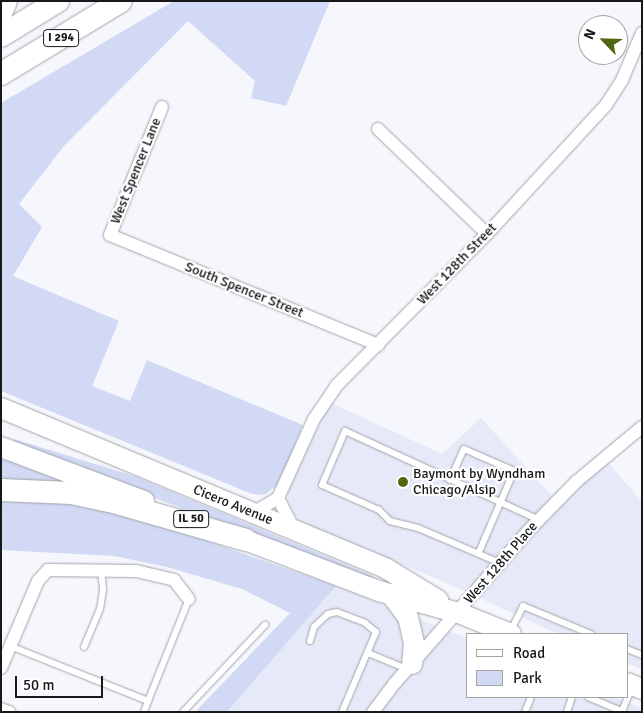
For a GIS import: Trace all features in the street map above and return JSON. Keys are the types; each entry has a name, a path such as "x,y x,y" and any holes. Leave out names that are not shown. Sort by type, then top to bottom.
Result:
{"highway":[{"name":"I 294","path":"1,36 58,1"},
{"name":"I 294","path":"1,74 121,1"},
{"path":"1,490 71,493 110,501 246,540"}],"main road":[{"path":"1,16 7,1"},
{"name":"Cicero Avenue","path":"1,408 387,569 459,613"},
{"name":"Cicero Avenue","path":"1,447 391,594 459,613 508,633"},
{"path":"391,594 408,617 414,643 409,667"}],"street":[{"name":"West 128th Street","path":"278,498 314,419 338,385 487,234 606,105 622,80 642,34"},
{"name":"West Spencer Lane","path":"110,235 162,107"},
{"path":"378,129 487,234"},
{"name":"South Spencer Street","path":"110,235 378,346"},
{"name":"West 128th Place","path":"373,712 409,667 459,613 500,563 539,520 577,481 642,427"},
{"path":"253,513 278,498 294,530"},
{"path":"1,668 42,574 48,570 136,572 174,580 189,599"},
{"path":"1,708 9,712"}],"lane":[{"path":"500,563 418,528 390,521 379,510 322,485 345,431 539,520"},
{"path":"450,480 464,449 514,471 478,554"},
{"path":"84,647 100,609 103,589 102,571"},
{"path":"144,712 189,599"},
{"path":"510,633 523,606 589,633"},
{"path":"310,641 314,627 328,614 337,612 364,623 376,632 342,712"},
{"path":"183,712 265,625"},
{"path":"10,646 148,701"},
{"path":"628,649 642,655"},
{"path":"368,652 409,667"},
{"path":"590,698 622,712 634,686"},
{"path":"525,712 531,698"},
{"path":"567,712 572,698"}],"shaded area":[{"path":"331,403 442,454 481,418 552,496 600,453 642,502 642,669 628,663 628,633 556,633 440,580 303,524 294,514 288,501 288,492 315,429"},
{"path":"336,586 466,638 466,698 617,698 642,708 642,712 227,712"}],"green space":[{"path":"174,1 330,1 286,106 251,98 255,81 188,21 64,146 19,204 42,227 13,276 119,321 92,386 130,401 147,360 303,425 279,484 264,495 252,494 1,391 1,103"},
{"path":"14,439 134,476 373,576 372,579 120,485 13,442"},
{"path":"1,452 86,486 1,484"},
{"path":"53,500 131,514 336,586 227,712 195,712 290,613 242,589 167,567 114,556 1,550 1,501"}],"place":[{"name":"Baymont by Wyndham Chicago/Alsip","path":"403,482"}]}
